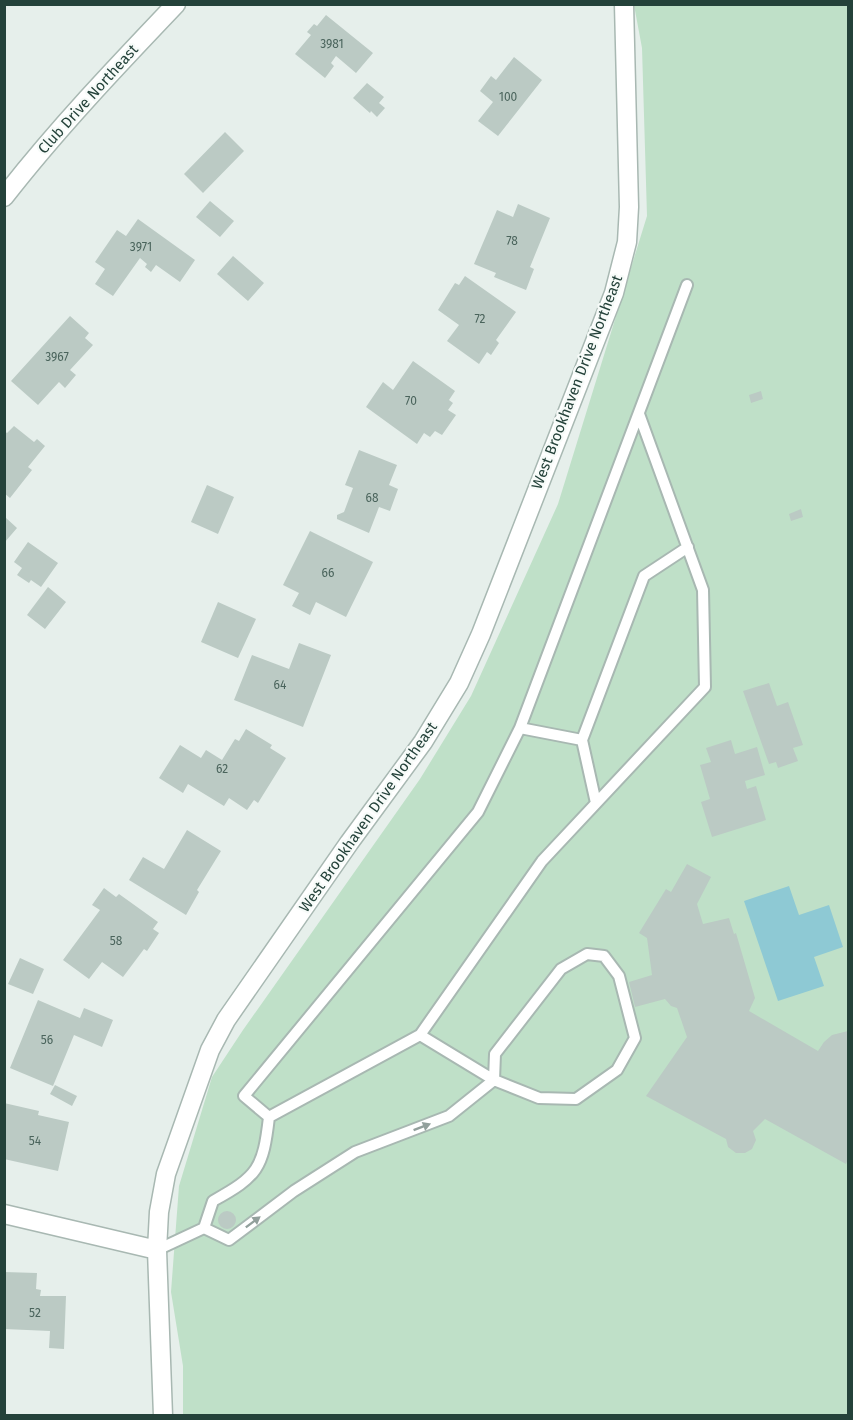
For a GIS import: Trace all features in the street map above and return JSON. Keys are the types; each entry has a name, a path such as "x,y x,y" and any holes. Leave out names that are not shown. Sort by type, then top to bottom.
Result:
{"street":[{"name":"Club Drive Northeast","path":"4,198 39,152 176,4"},
{"name":"West Brookhaven Drive Northeast","path":"163,1416 157,1250 159,1212 166,1174 210,1050 226,1020 349,843 423,742 459,682 481,634 614,293 627,242 629,207 624,4"},
{"path":"4,1214 157,1250"}],"lane":[{"path":"269,1117 244,1096 478,812 520,728 687,285"},
{"path":"269,1117 420,1035 542,861 705,687 704,590 639,414"},
{"path":"596,803 582,740 644,576 688,548"},
{"path":"520,728 582,740"},
{"path":"204,1228 229,1240 294,1191 356,1152 449,1116 494,1080 495,1054 561,969 587,954 604,956 619,976 635,1038 617,1070 576,1098 540,1098 494,1080 420,1035"},
{"path":"157,1250 204,1228 213,1201 239,1186 258,1168 266,1147 269,1117"}],"green space":[{"path":"634,5 848,5 848,1415 183,1416 183,1366 171,1292 179,1186 212,1077 420,779 471,696 558,504 647,216 642,48"}],"water":[{"path":"789,886 799,915 829,905 843,947 814,957 824,986 778,1001 744,901"}],"building":[{"path":"326,15 373,53 356,73 336,56 331,63 334,66 325,78 295,54 311,35 307,32 314,24 317,26"},
{"path":"514,57 542,80 498,136 478,121 493,102 480,91 491,76 496,80"},
{"path":"367,83 384,97 379,103 385,108 377,117 353,98"},
{"path":"225,132 244,151 203,193 184,174"},
{"path":"210,201 234,221 220,237 196,217"},
{"path":"518,204 550,218 530,267 534,269 526,290 494,277 496,273 474,264 497,210 513,217"},
{"path":"138,219 195,260 180,282 156,265 151,272 140,258 113,296 95,284 105,269 95,262 117,230 126,236"},
{"path":"233,256 264,283 248,301 217,274"},
{"path":"465,276 516,312 496,340 499,343 491,355 487,352 479,364 447,341 459,325 438,310 455,283 459,285"},
{"path":"70,316 89,333 85,338 93,345 70,370 76,375 65,388 59,382 38,405 11,381"},
{"path":"413,361 455,391 449,400 453,403 448,410 456,415 442,435 435,431 430,437 424,433 417,444 366,407 383,382 393,390"},
{"path":"761,391 763,399 751,403 749,395"},
{"path":"14,426 34,442 37,439 45,446 28,467 32,470 10,498 4,493 4,431 7,433"},
{"path":"359,450 397,465 389,485 398,489 390,511 379,507 369,533 337,519 337,515 344,512 353,488 345,485"},
{"path":"207,485 234,497 218,534 191,522"},
{"path":"801,509 803,517 791,521 789,514"},
{"path":"5,517 17,528 5,542"},
{"path":"310,531 373,562 346,617 316,602 310,615 292,606 299,593 283,585"},
{"path":"28,542 58,563 41,587 17,575 22,568 14,562"},
{"path":"48,587 66,602 45,629 27,615"},
{"path":"218,602 256,619 238,658 201,642"},
{"path":"299,643 331,655 303,727 234,700 252,655 289,669"},
{"path":"769,683 777,706 788,702 803,745 793,748 798,761 778,768 776,762 769,764 743,691"},
{"path":"246,729 272,745 270,748 286,758 258,803 254,800 247,810 229,798 224,806 188,784 183,793 159,778 180,745 201,758 206,750 222,760 235,739 239,741"},
{"path":"731,740 735,754 757,747 765,775 745,781 747,789 756,786 766,820 712,837 701,802 710,799 700,765 711,762 706,748"},
{"path":"187,830 221,851 197,890 199,892 186,915 129,880 143,857 164,869"},
{"path":"687,864 711,877 697,904 703,924 729,918 734,934 736,933 755,998 749,1011 818,1051 832,1035 848,1031 848,1159 846,1164 765,1119 753,1131 756,1140 752,1149 745,1153 736,1153 728,1147 726,1139 646,1096 687,1037 677,1008 671,1006 665,999 635,1007 629,982 652,975 647,938 639,933 666,889 671,892"},
{"path":"104,888 116,897 119,894 158,922 153,929 159,933 147,951 144,949 123,977 102,962 89,979 63,960 100,910 92,905"},
{"path":"20,958 44,969 33,994 8,984"},
{"path":"38,1000 80,1018 84,1008 113,1020 102,1047 74,1035 53,1086 10,1068"},
{"path":"55,1085 77,1096 72,1106 50,1094"},
{"path":"4,1103 39,1111 38,1115 69,1122 58,1171 4,1159"},
{"path":"227,1211 233,1214 236,1220 233,1226 227,1229 221,1226 218,1220 221,1214"},
{"path":"4,1272 37,1273 36,1289 41,1290 40,1296 66,1296 64,1349 49,1348 50,1331 4,1329"}]}
